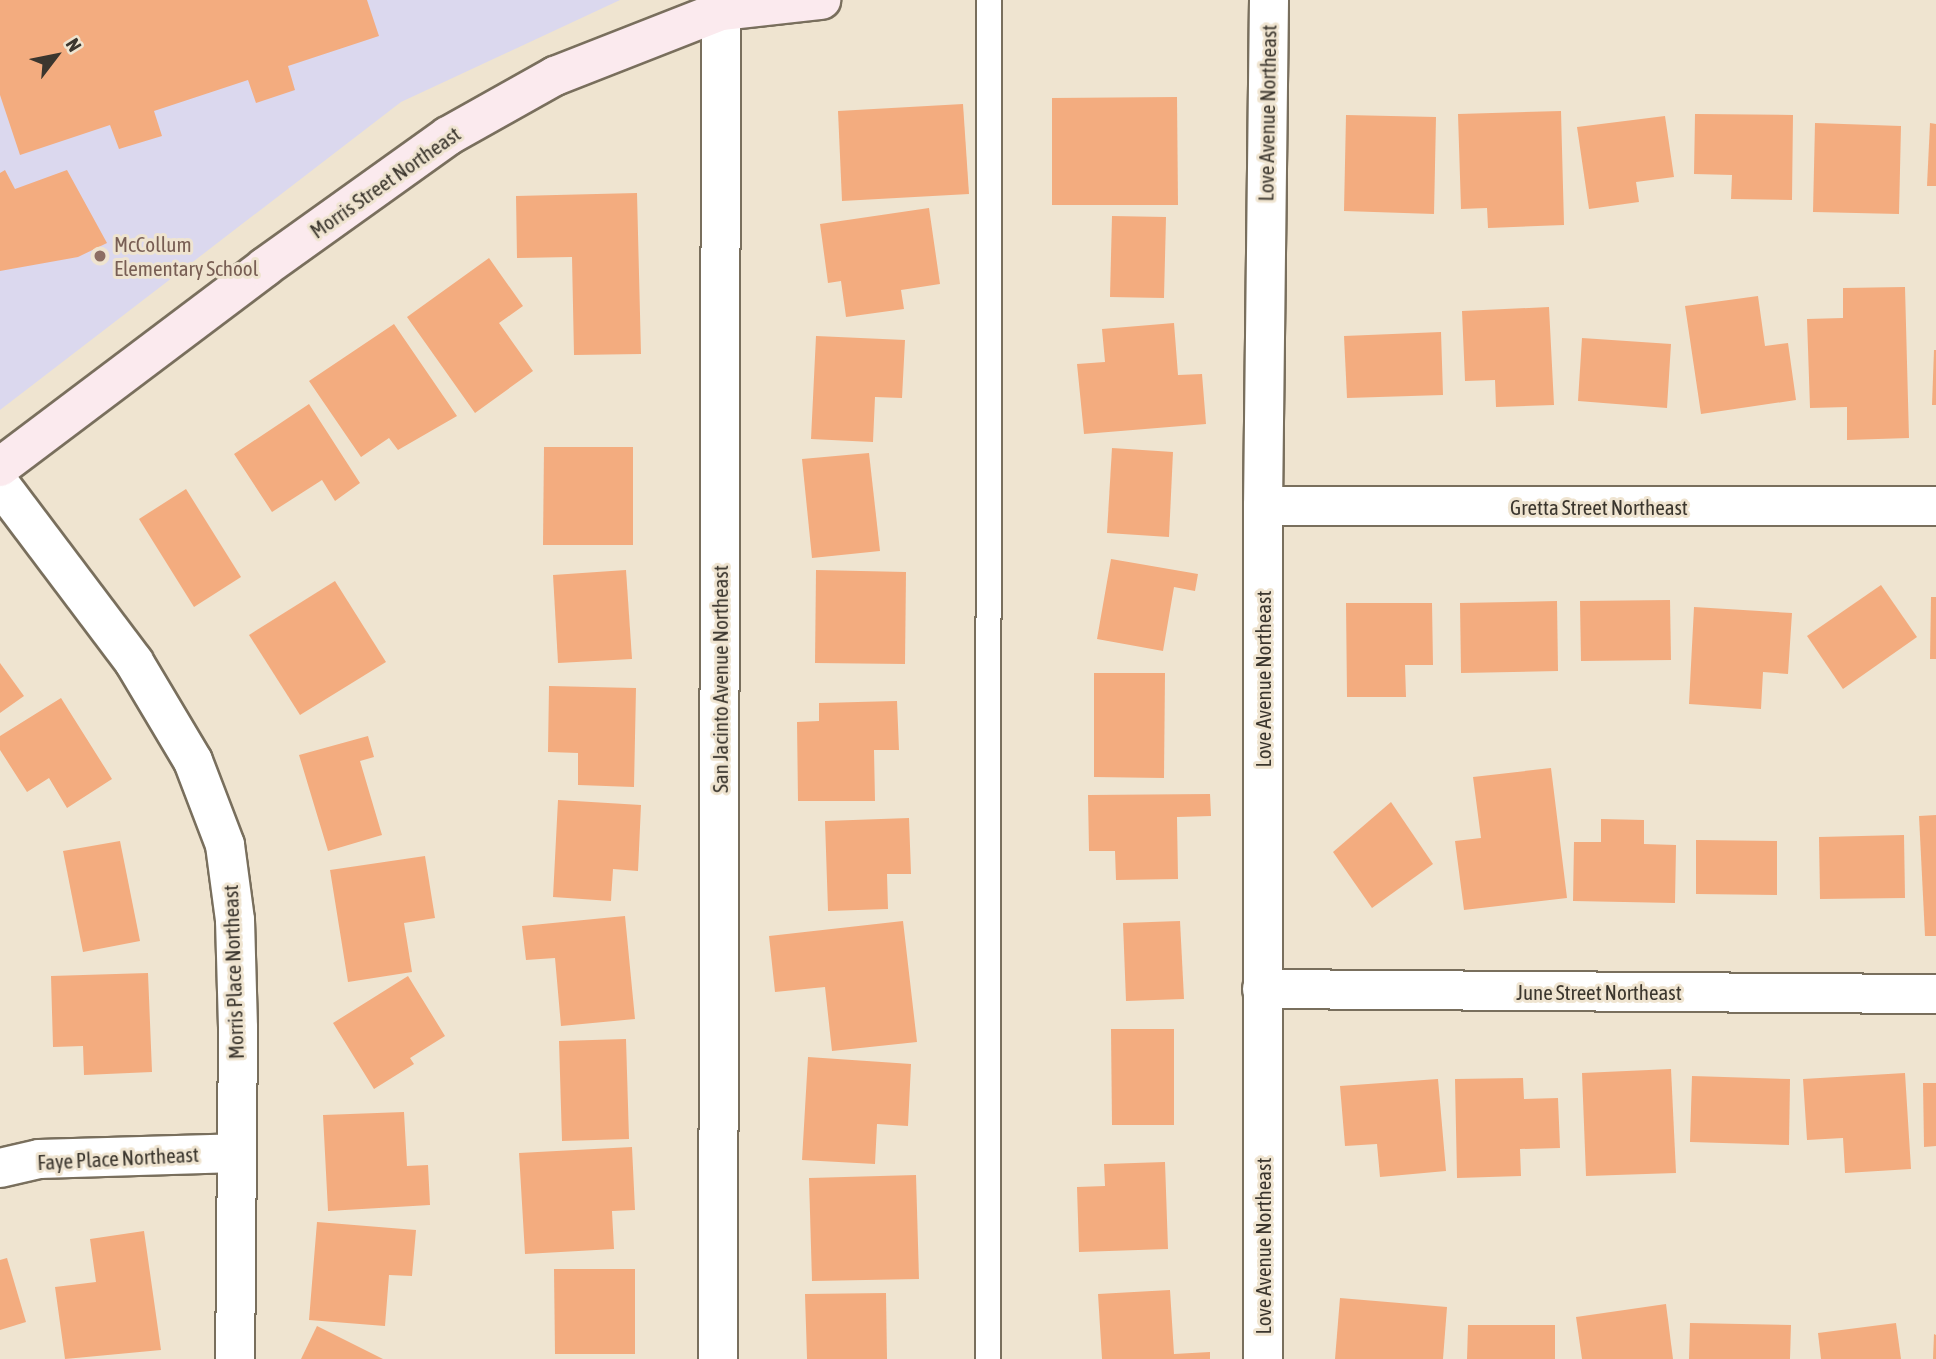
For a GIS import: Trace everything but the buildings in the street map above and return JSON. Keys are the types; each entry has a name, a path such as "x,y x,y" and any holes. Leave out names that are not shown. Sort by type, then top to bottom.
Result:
{"street":[{"name":"Morris Street Northeast","path":"0,467 265,267 448,136 555,76 721,5 821,0"},
{"name":"Love Avenue Northeast","path":"1263,1359 1263,506 1269,0"},
{"name":"San Jacinto Avenue Northeast","path":"718,1359 721,5"},
{"name":"Morris Place Northeast","path":"0,484 134,663 193,761 225,845 235,920 235,1359"},
{"name":"Gretta Street Northeast","path":"1263,506 1936,506"},
{"name":"June Street Northeast","path":"1262,989 1936,994"},
{"name":"Faye Place Northeast","path":"0,1168 39,1159 237,1153"}],"lane":[{"path":"988,1359 989,0"}],"shaded area":[{"name":"McCollum Elementary School","path":"0,0 620,0 401,102 0,410"}],"place":[{"name":"McCollum Elementary School","path":"100,256"}]}
